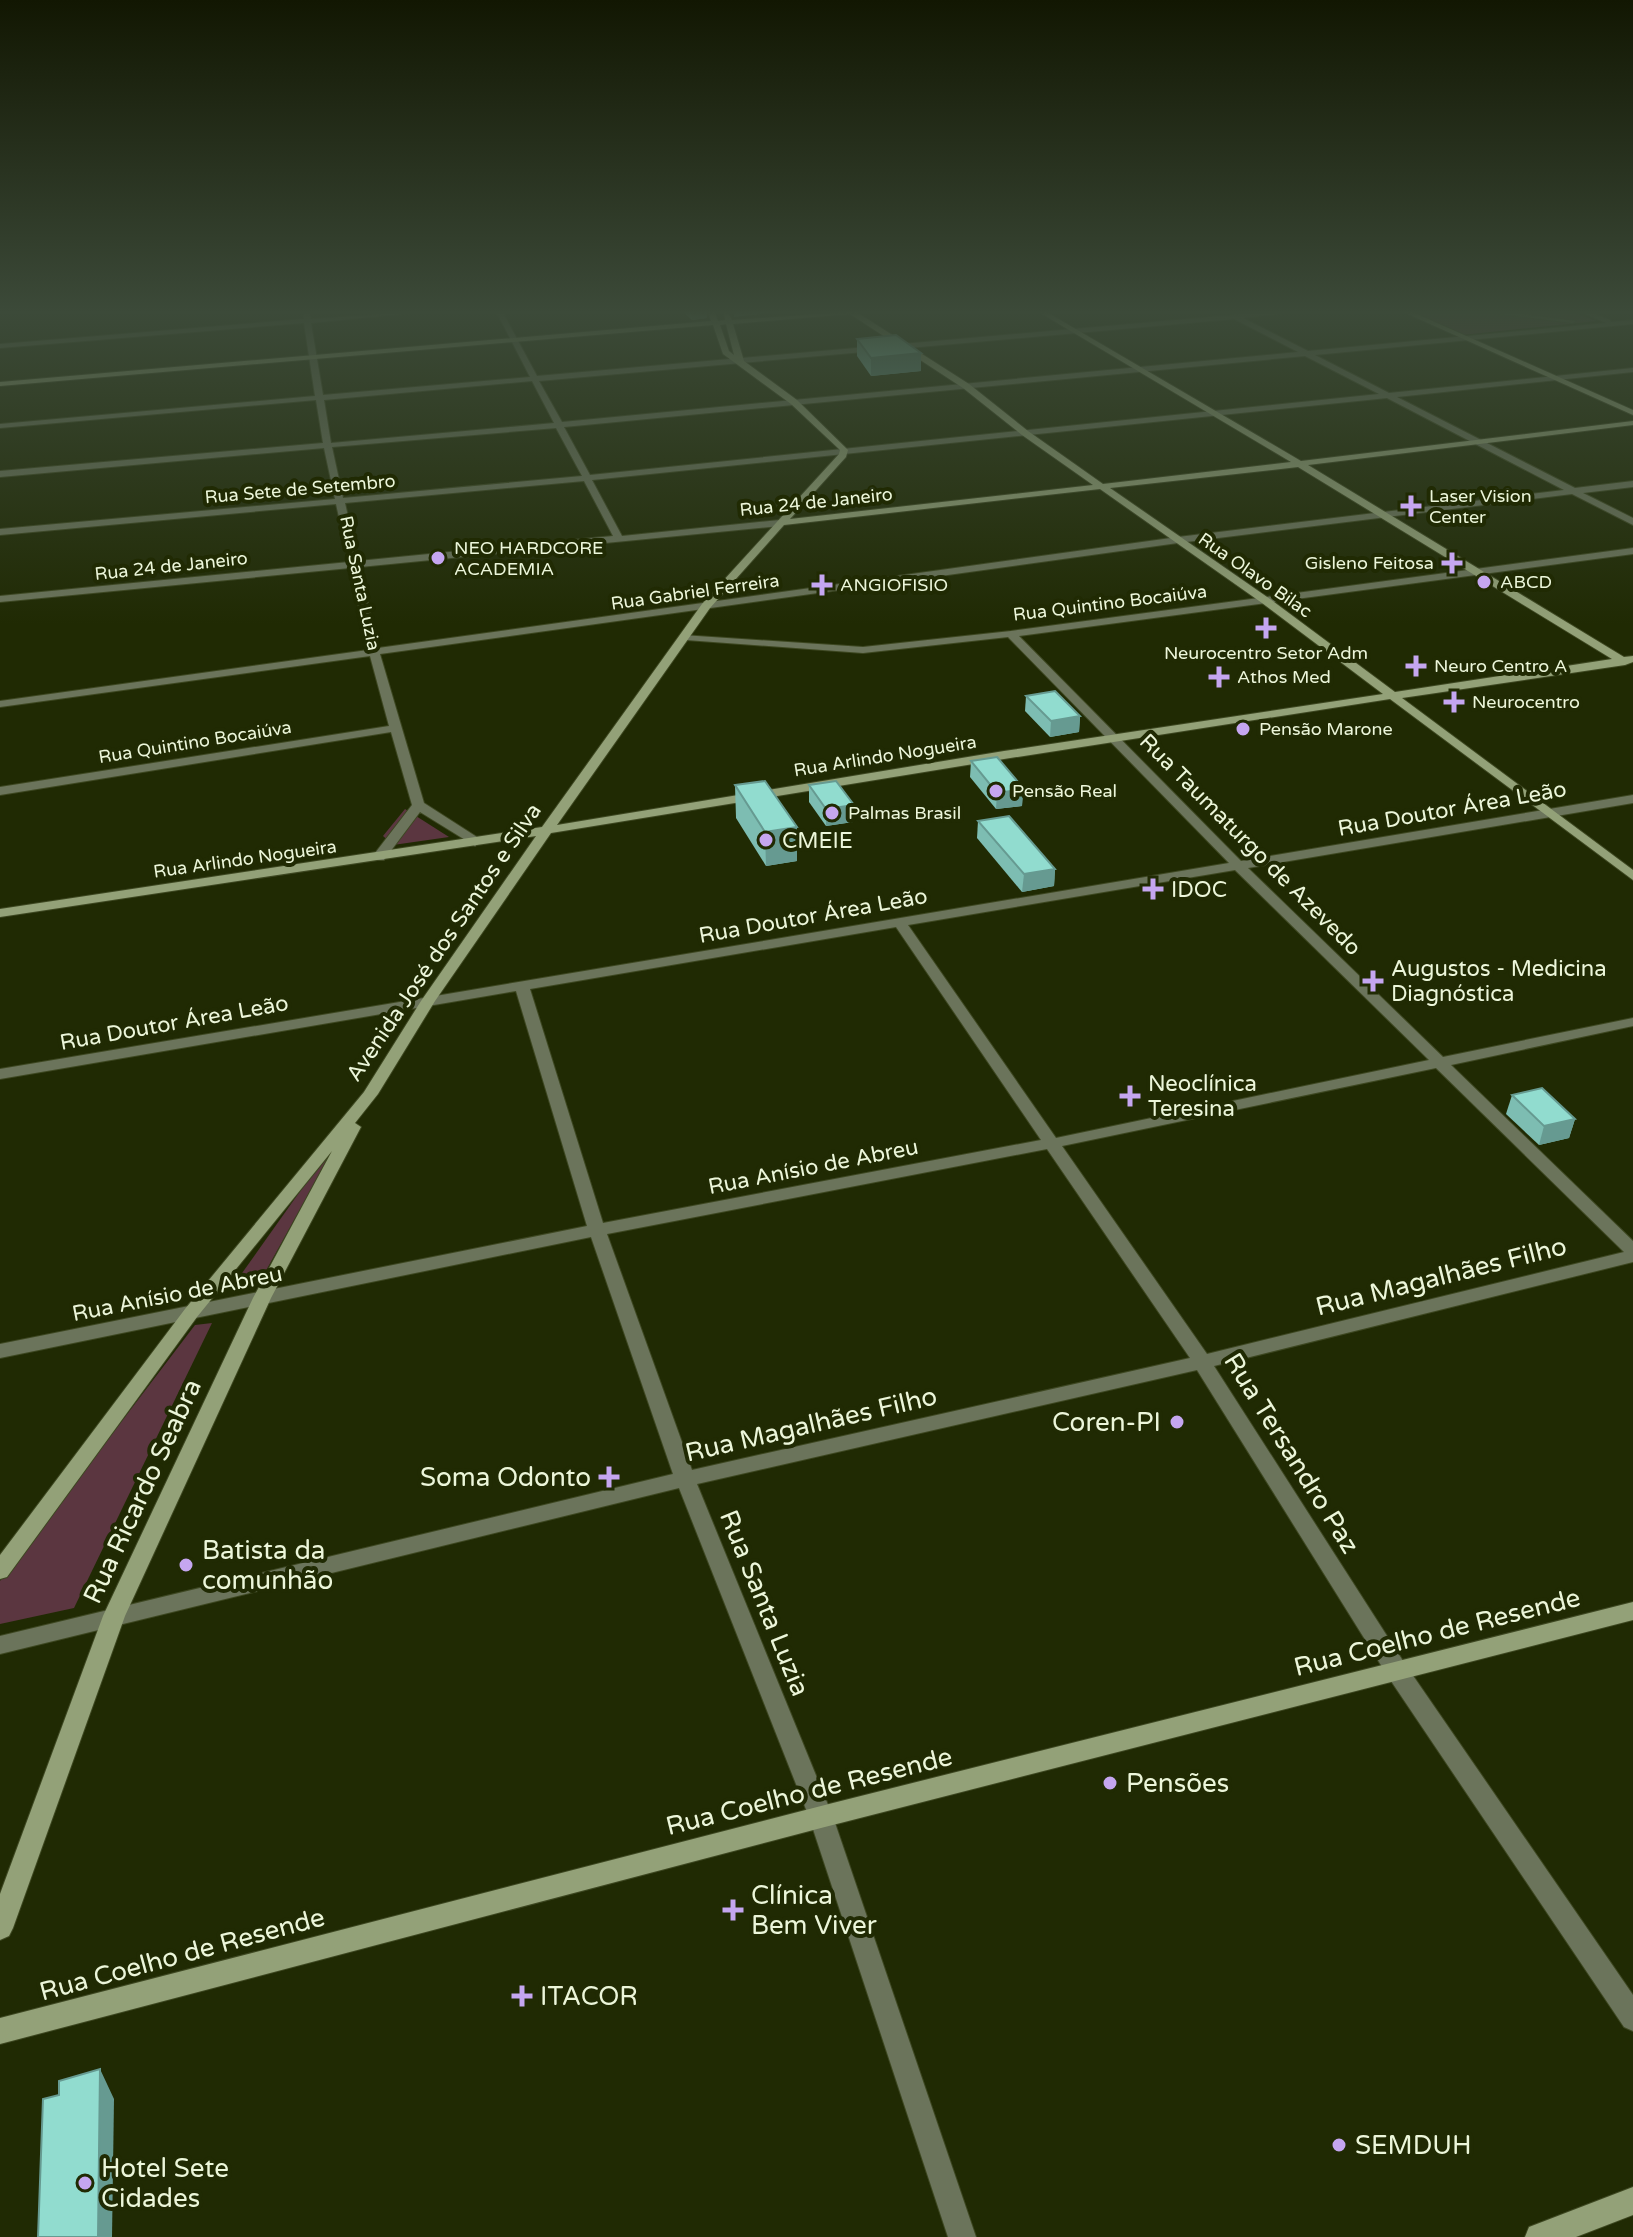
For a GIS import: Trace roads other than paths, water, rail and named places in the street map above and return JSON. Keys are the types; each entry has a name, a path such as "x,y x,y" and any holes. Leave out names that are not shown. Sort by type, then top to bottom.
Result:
{"street":[{"path":"0,426 126,415"},
{"name":"Rua Santa Luzia","path":"322,415 374,652 418,805"},
{"path":"555,415 618,537"},
{"path":"0,474 658,415"},
{"path":"808,415 844,450"},
{"name":"Rua Olavo Bilac","path":"1003,415 1266,601 1633,876"},
{"name":"Rua Sete de Setembro","path":"0,532 589,478 1203,415"},
{"path":"1219,415 1630,662"},
{"path":"1428,415 1633,522"},
{"name":"Rua 24 de Janeiro","path":"0,599 780,523 1633,423"},
{"name":"Avenida José dos Santos e Silva","path":"0,1571 191,1313 370,1094 428,1001 706,606 844,450"},
{"name":"Rua Gabriel Ferreira","path":"0,704 1178,540 1633,484"},
{"name":"Rua Quintino Bocaiúva","path":"686,637 863,650 1011,634 1633,551"},
{"name":"Rua Taumaturgo de Azevedo","path":"1011,634 1240,867 1633,1253"},
{"name":"Rua Arlindo Nogueira","path":"0,913 475,842 990,758 1630,662"},
{"name":"Rua Quintino Bocaiúva","path":"0,791 396,728"},
{"name":"Rua Doutor Área Leão","path":"0,1074 1633,799"},
{"path":"379,857 418,805 475,842"},
{"name":"Rua Tersandro Paz","path":"899,922 1202,1362 1397,1671 1633,2018"},
{"name":"Rua Santa Luzia","path":"522,988 597,1230 685,1479 821,1817 962,2237"},
{"name":"Rua Anísio de Abreu","path":"0,1351 597,1230 1054,1143 1633,1022"},
{"name":"Rua Ricardo Seabra","path":"0,1928 114,1616 262,1298 370,1094"},
{"name":"Rua Magalhães Filho","path":"0,1645 685,1479 1202,1362 1633,1253"},
{"name":"Rua Coelho de Resende","path":"0,2031 821,1817 1633,1611"},
{"path":"1539,2237 1633,2201"}],"place":[{"name":"Laser Vision Center","path":"1411,506"},
{"name":"NEO HARDCORE ACADEMIA","path":"438,558"},
{"name":"Gisleno Feitosa","path":"1452,563"},
{"name":"ABCD","path":"1484,582"},
{"name":"ANGIOFISIO","path":"822,585"},
{"name":"Neurocentro Setor Adm","path":"1266,628"},
{"name":"Neuro Centro A","path":"1416,666"},
{"name":"Athos Med","path":"1219,677"},
{"name":"Neurocentro","path":"1454,702"},
{"name":"Pensão Marone","path":"1243,729"},
{"name":"Pensão Real","path":"996,791"},
{"name":"Palmas Brasil","path":"832,813"},
{"name":"CMEIE","path":"766,840"},
{"name":"IDOC","path":"1153,889"},
{"name":"Augustos - Medicina Diagnóstica","path":"1373,981"},
{"name":"Neoclínica Teresina","path":"1130,1096"},
{"name":"Coren-PI","path":"1177,1422"},
{"name":"Soma Odonto","path":"609,1477"},
{"name":"Batista da comunhão","path":"186,1565"},
{"name":"Pensões","path":"1110,1783"},
{"name":"Clínica Bem Viver","path":"733,1910"},
{"name":"ITACOR","path":"522,1996"},
{"name":"SEMDUH","path":"1339,2145"},
{"name":"Hotel Sete Cidades","path":"85,2183"}]}
